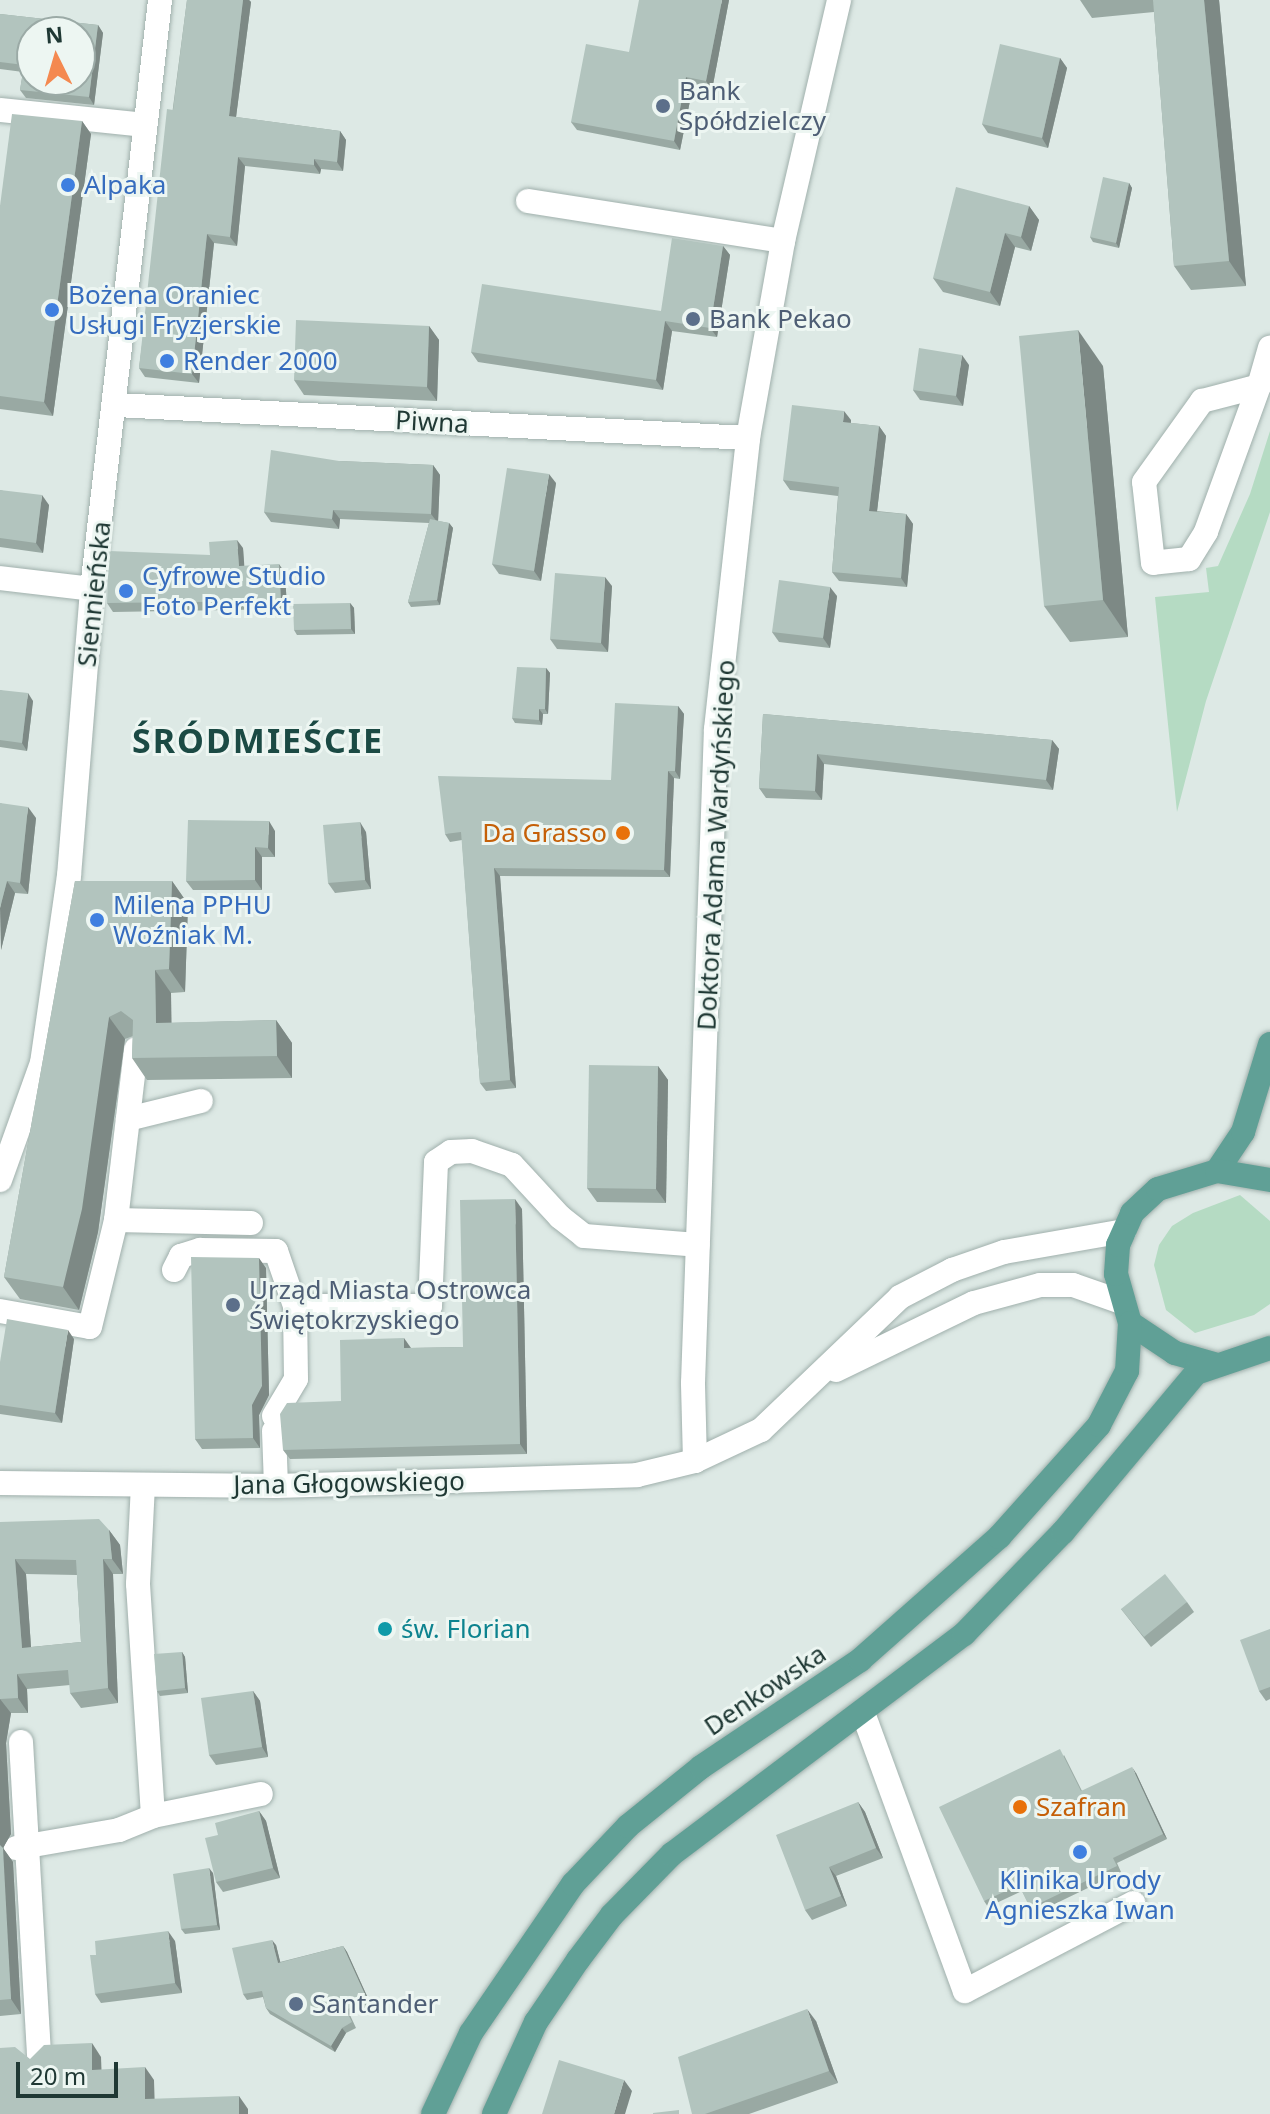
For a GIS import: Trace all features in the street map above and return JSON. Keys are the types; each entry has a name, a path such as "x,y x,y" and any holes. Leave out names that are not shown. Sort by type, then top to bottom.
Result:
{"main road":[{"path":"1217,1171 1243,1132 1270,1044"},
{"path":"1124,1231 1132,1213 1158,1189 1217,1171 1270,1180"},
{"name":"Denkowska","path":"433,2114 471,2033 573,1884 628,1826 689,1776 860,1660 999,1537 1099,1425 1127,1371 1127,1313 1116,1274 1124,1231"},
{"path":"1127,1313 1175,1353 1214,1364"},
{"path":"494,2114 536,2022 612,1915 672,1854 964,1634 1063,1532 1148,1434 1177,1390 1214,1364 1270,1348"}],"street":[{"name":"Siennieńska","path":"0,1180 42,1063 69,876 92,589 116,405 160,0"},
{"name":"Doktora Adama Wardyńskiego","path":"695,1461 698,1245 716,729 748,438 783,241 839,0"},
{"path":"0,110 145,125"},
{"path":"528,201 783,241"},
{"path":"1259,386 1202,401 1144,482 1153,563 1189,559 1206,532 1259,386 1270,348"},
{"name":"Piwna","path":"116,405 748,438"},
{"path":"0,578 92,589"},
{"path":"0,1311 90,1327 116,1220 136,1049"},
{"path":"128,1119 201,1101"},
{"path":"295,1306 430,1306 436,1162 451,1152 472,1151 512,1165 560,1217 584,1236 698,1245"},
{"path":"116,1220 251,1223"},
{"path":"819,1378 900,1297 952,1270 1004,1252 1124,1231"},
{"path":"174,1270 181,1256 200,1250 276,1251 295,1306 296,1379 274,1424 276,1486"},
{"path":"819,1378 974,1303 1040,1285 1073,1285 1127,1313"},
{"name":"Jana Głogowskiego","path":"0,1483 276,1486 637,1475 695,1461 761,1430 819,1378"},
{"path":"143,1485 138,1584 153,1816"},
{"path":"863,1713 965,1991 1133,1903"},
{"path":"21,1742 20,1848 39,2058"},
{"path":"20,1848 119,1830 153,1816 261,1794"}],"green space":[{"path":"1270,431 1270,512 1206,701 1177,812 1155,597 1209,592 1206,568 1218,566 1250,494"},
{"path":"1240,1195 1270,1221 1270,1304 1254,1315 1195,1333 1166,1310 1154,1265 1159,1245 1172,1226 1193,1213"}],"building":[{"path":"187,0 243,0 229,116 340,131 337,162 314,159 314,165 238,157 230,237 207,234 192,374 139,368 167,109 173,110"},
{"path":"639,0 722,0 706,81 686,77 674,141 571,122 586,44 629,52"},
{"path":"1153,0 1204,0 1229,261 1174,266"},
{"path":"0,14 18,16 16,64 0,62"},
{"path":"1000,44 1060,58 1042,138 982,124"},
{"path":"12,114 82,121 44,402 0,396 0,206"},
{"path":"1103,177 1129,183 1116,243 1090,237"},
{"path":"956,187 1029,206 1021,237 1005,233 990,292 933,278"},
{"path":"672,238 723,246 710,328 665,321 656,380 471,352 482,284 661,311"},
{"path":"296,320 429,326 427,387 294,380"},
{"path":"1078,330 1103,600 1044,606 1019,336"},
{"path":"919,348 962,355 956,396 913,390"},
{"path":"792,405 844,411 843,422 879,426 869,511 906,514 901,578 832,572 839,487 783,480"},
{"path":"271,450 339,461 433,465 431,514 333,510 332,519 264,512"},
{"path":"507,468 549,474 534,571 492,564"},
{"path":"0,490 42,495 36,543 0,538"},
{"path":"430,519 449,523 437,600 408,602"},
{"path":"237,540 239,566 279,564 281,601 107,603 109,551 210,555 209,542"},
{"path":"555,573 605,577 601,643 550,639"},
{"path":"779,580 830,587 823,638 772,632"},
{"path":"350,603 351,629 294,630 293,604"},
{"path":"517,667 546,668 545,709 539,709 539,720 512,718"},
{"path":"0,690 28,693 22,743 0,740"},
{"path":"615,703 678,706 675,771 668,771 664,870 494,868 510,1080 480,1083 461,832 445,834 438,776 611,780"},
{"path":"763,714 1052,740 1046,780 817,754 815,791 759,788"},
{"path":"0,803 28,807 20,883 7,881 0,908"},
{"path":"188,820 269,821 268,848 255,847 255,880 186,881"},
{"path":"360,822 365,880 328,883 323,825"},
{"path":"75,881 172,881 169,969 155,970 156,1023 276,1020 277,1056 132,1058 133,1020 121,1011 109,1017 82,1209 63,1287 4,1277"},
{"path":"589,1065 658,1066 656,1189 587,1188"},
{"path":"515,1199 520,1444 283,1450 280,1414 287,1403 341,1401 340,1340 404,1338 404,1348 463,1347 460,1200"},
{"path":"191,1257 259,1258 262,1386 252,1405 253,1438 195,1439"},
{"path":"7,1319 68,1330 55,1413 0,1405 0,1362"},
{"path":"99,1519 109,1530 112,1559 103,1559 108,1688 70,1693 68,1670 17,1674 18,1698 0,1699 0,1522","holes":["15,1559 76,1560 81,1642 22,1648"]},
{"path":"1165,1574 1187,1602 1144,1637 1121,1609"},
{"path":"1270,1629 1270,1687 1259,1691 1240,1640"},
{"path":"182,1652 185,1688 157,1691 154,1654"},
{"path":"253,1691 262,1747 209,1755 201,1698"},
{"path":"1060,1749 1081,1791 1132,1767 1163,1834 1113,1858 1117,1866 1030,1908 1019,1885 984,1901 939,1807"},
{"path":"858,1802 876,1848 829,1867 841,1896 805,1910 776,1835"},
{"path":"259,1811 273,1868 216,1882 205,1838 218,1835 215,1823"},
{"path":"0,1845 3,1848 11,1999 0,2000"},
{"path":"209,1868 217,1925 181,1929 173,1874"},
{"path":"168,1931 175,1983 95,1994 90,1955 96,1955 95,1941"},
{"path":"272,1940 278,1963 343,1946 367,1999 346,2010 352,2022 342,2028 331,2046 266,2008 262,1991 243,1994 232,1948"},
{"path":"807,2009 829,2071 705,2114 692,2114 678,2057"},
{"path":"92,2043 92,2070 145,2067 145,2099 239,2096 239,2114 0,2114 0,2048 15,2047 30,2059 44,2045"},
{"path":"559,2060 624,2080 614,2114 542,2114"},
{"path":"679,2110 679,2114 653,2114 653,2113"}],"place":[{"name":"Bank Spółdzielczy","path":"663,106"},
{"name":"Alpaka","path":"68,185"},
{"name":"Bożena Oraniec Usługi Fryzjerskie","path":"52,310"},
{"name":"Bank Pekao","path":"693,319"},
{"name":"Render 2000","path":"167,361"},
{"name":"Cyfrowe Studio Foto Perfekt","path":"126,591"},
{"name":"Da Grasso","path":"623,833"},
{"name":"Milena PPHU Woźniak M.","path":"97,920"},
{"name":"Urząd Miasta Ostrowca Świętokrzyskiego","path":"233,1305"},
{"name":"św. Florian","path":"385,1629"},
{"name":"Szafran","path":"1020,1807"},
{"name":"Klinika Urody Agnieszka Iwan","path":"1080,1852"},
{"name":"Santander","path":"296,2004"}],"district":[{"name":"ŚRÓDMIEŚCIE","path":"258,741"}]}
